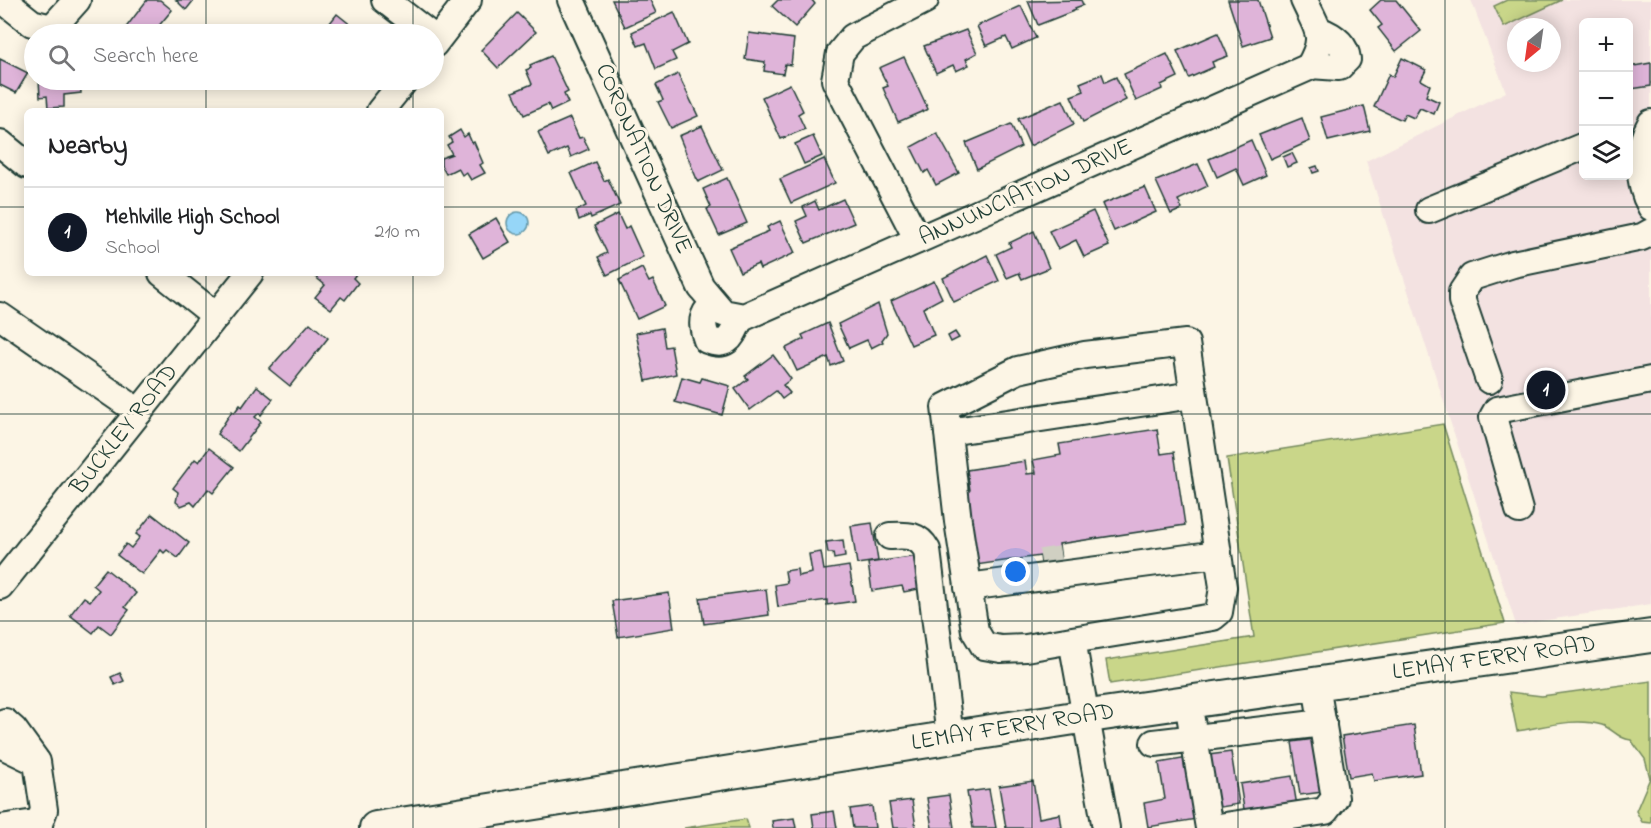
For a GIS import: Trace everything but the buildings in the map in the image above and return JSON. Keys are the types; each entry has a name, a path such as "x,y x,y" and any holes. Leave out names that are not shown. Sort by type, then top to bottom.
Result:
{"main road":[{"name":"LEMAY FERRY ROAD","path":"376,828 495,819 950,737 1651,636"}],"street":[{"path":"3,0 37,24"},
{"path":"56,24 77,0"},
{"path":"385,0 415,24"},
{"path":"444,27 468,0"},
{"name":"CORONATION DRIVE","path":"571,0 701,287 726,311"},
{"path":"918,240 835,80 840,53 853,37 925,0"},
{"name":"ANNUNCIATION DRIVE","path":"726,311 918,240 1316,48 1304,0"},
{"path":"382,108 397,90"},
{"path":"1641,132 1640,165 1651,207"},
{"path":"0,143 24,163"},
{"path":"1430,210 1579,148"},
{"path":"1489,380 1462,301 1462,292 1472,277 1514,264 1642,237 1651,232"},
{"path":"166,276 216,316"},
{"name":"BUCKLEY ROAD","path":"0,586 248,276"},
{"path":"0,316 139,412"},
{"path":"1186,343 1193,395 1223,587 1219,612 1213,617 1026,648 1001,649 984,646 975,631 945,408 1018,370 1085,355 1186,343"},
{"path":"1519,510 1493,417 1497,410 1651,380"},
{"path":"948,432 1193,395"},
{"path":"890,536 912,535 922,542 927,550 950,737"},
{"path":"969,587 1218,554"},
{"path":"1016,581 1032,563 1070,558 1083,572"},
{"path":"1072,640 1106,828"},
{"path":"1188,702 1210,828 1325,811 1335,798 1316,685"},
{"path":"1154,743 1323,723"},
{"path":"2,733 37,762 44,810 38,827"},
{"path":"0,828 35,822 38,827"}],"shaded area":[{"path":"1471,0 1651,0 1651,604 1516,625 1366,161 1506,92"}],"green space":[{"path":"1507,0 1562,0 1523,18 1507,18 1507,26 1504,27 1494,6"},
{"path":"1443,424 1505,623 1110,684 1106,660 1254,637 1227,458"},
{"path":"1651,681 1651,823 1642,822 1636,811 1650,778 1645,759 1631,740 1623,738 1602,725 1581,722 1517,731 1509,692 1542,696"},
{"path":"746,819 749,828 684,828"}],"water":[{"path":"518,212 526,215 529,223 526,231 518,234 510,231 507,223 510,215"}],"tunnel":[{"path":"1041,562 1061,559"}],"place":[{"name":"Mehlville High School","path":"1546,390"}]}
